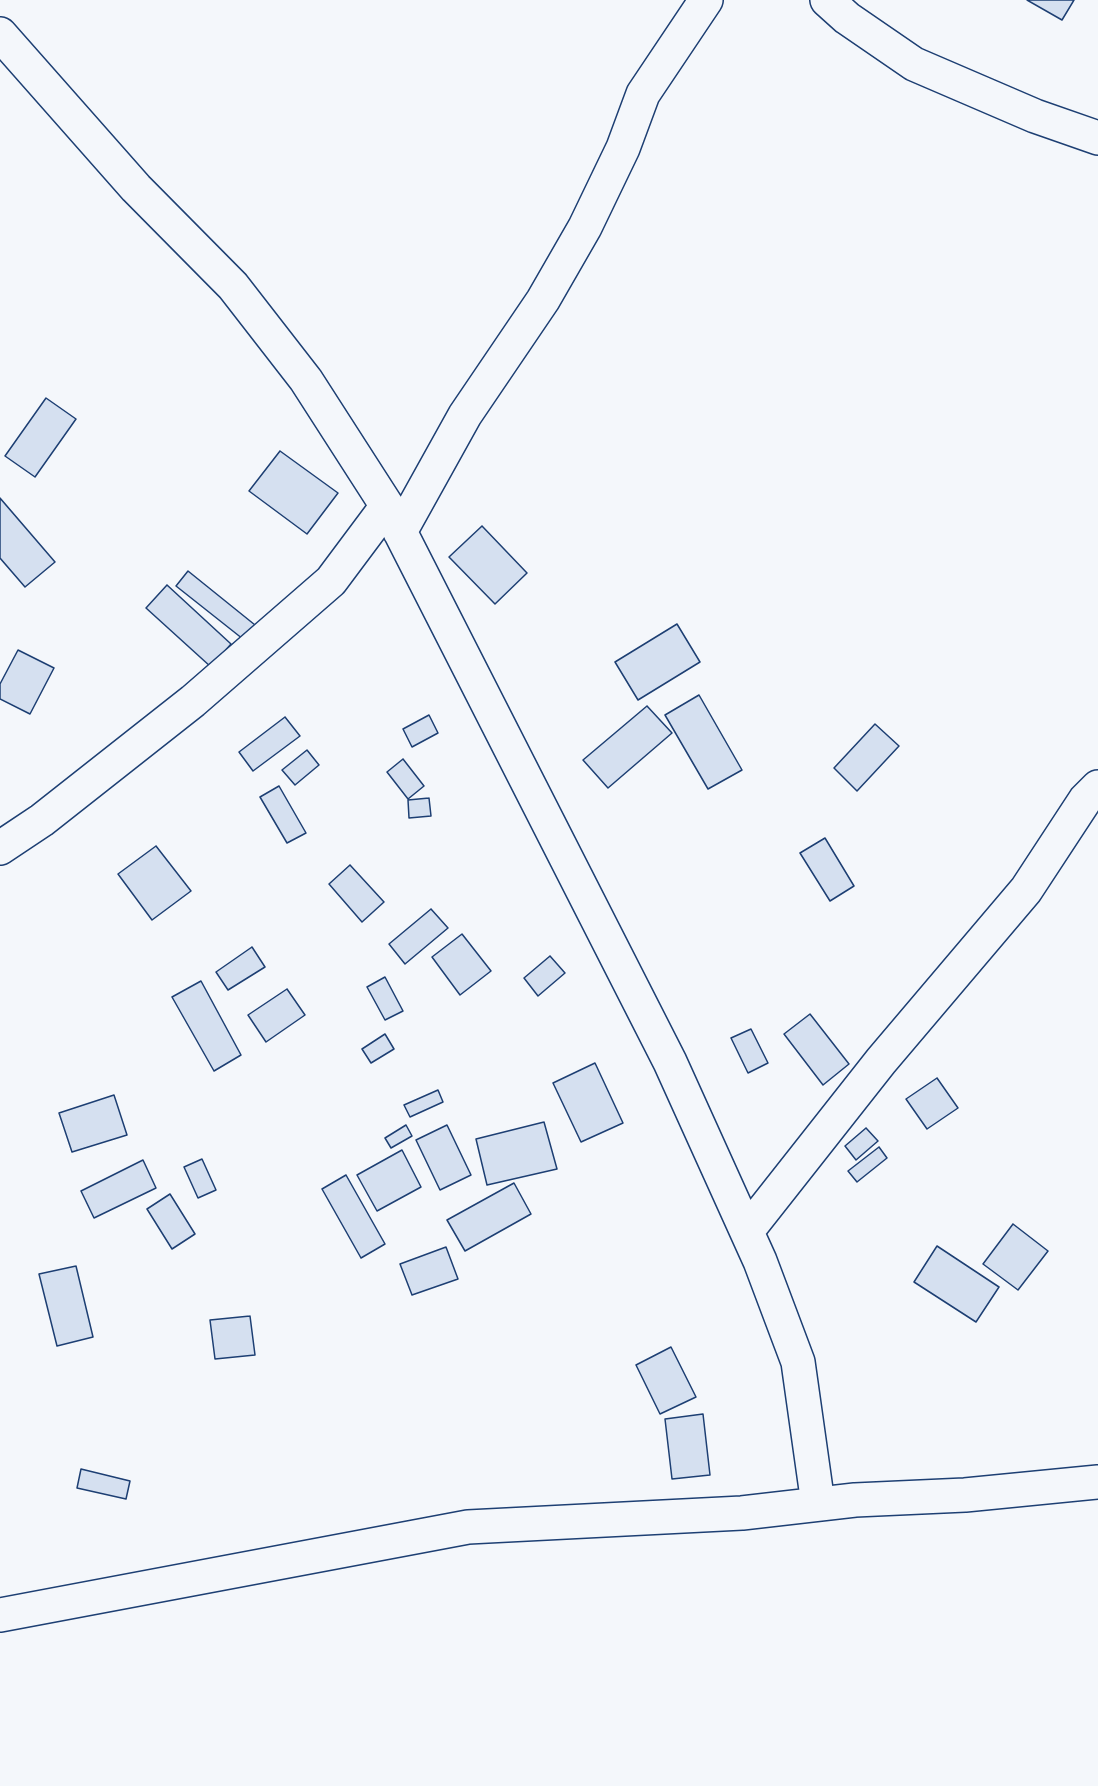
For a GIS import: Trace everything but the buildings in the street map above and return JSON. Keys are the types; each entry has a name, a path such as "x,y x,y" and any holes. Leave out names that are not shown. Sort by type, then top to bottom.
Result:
{"street":[{"path":"0,848 42,820 193,701 331,581 394,519 543,300 585,227 623,148 643,94 706,0"},
{"path":"827,0 847,18 914,64 1035,116 1098,138"},
{"path":"0,34 136,188 233,286 306,380 394,519 670,1062 760,1261 798,1362 818,1504"},
{"path":"747,1231 881,1061 1026,890 1085,800 1098,787"},
{"path":"0,1615 468,1527 742,1513 855,1500 965,1495 1096,1478"}]}
